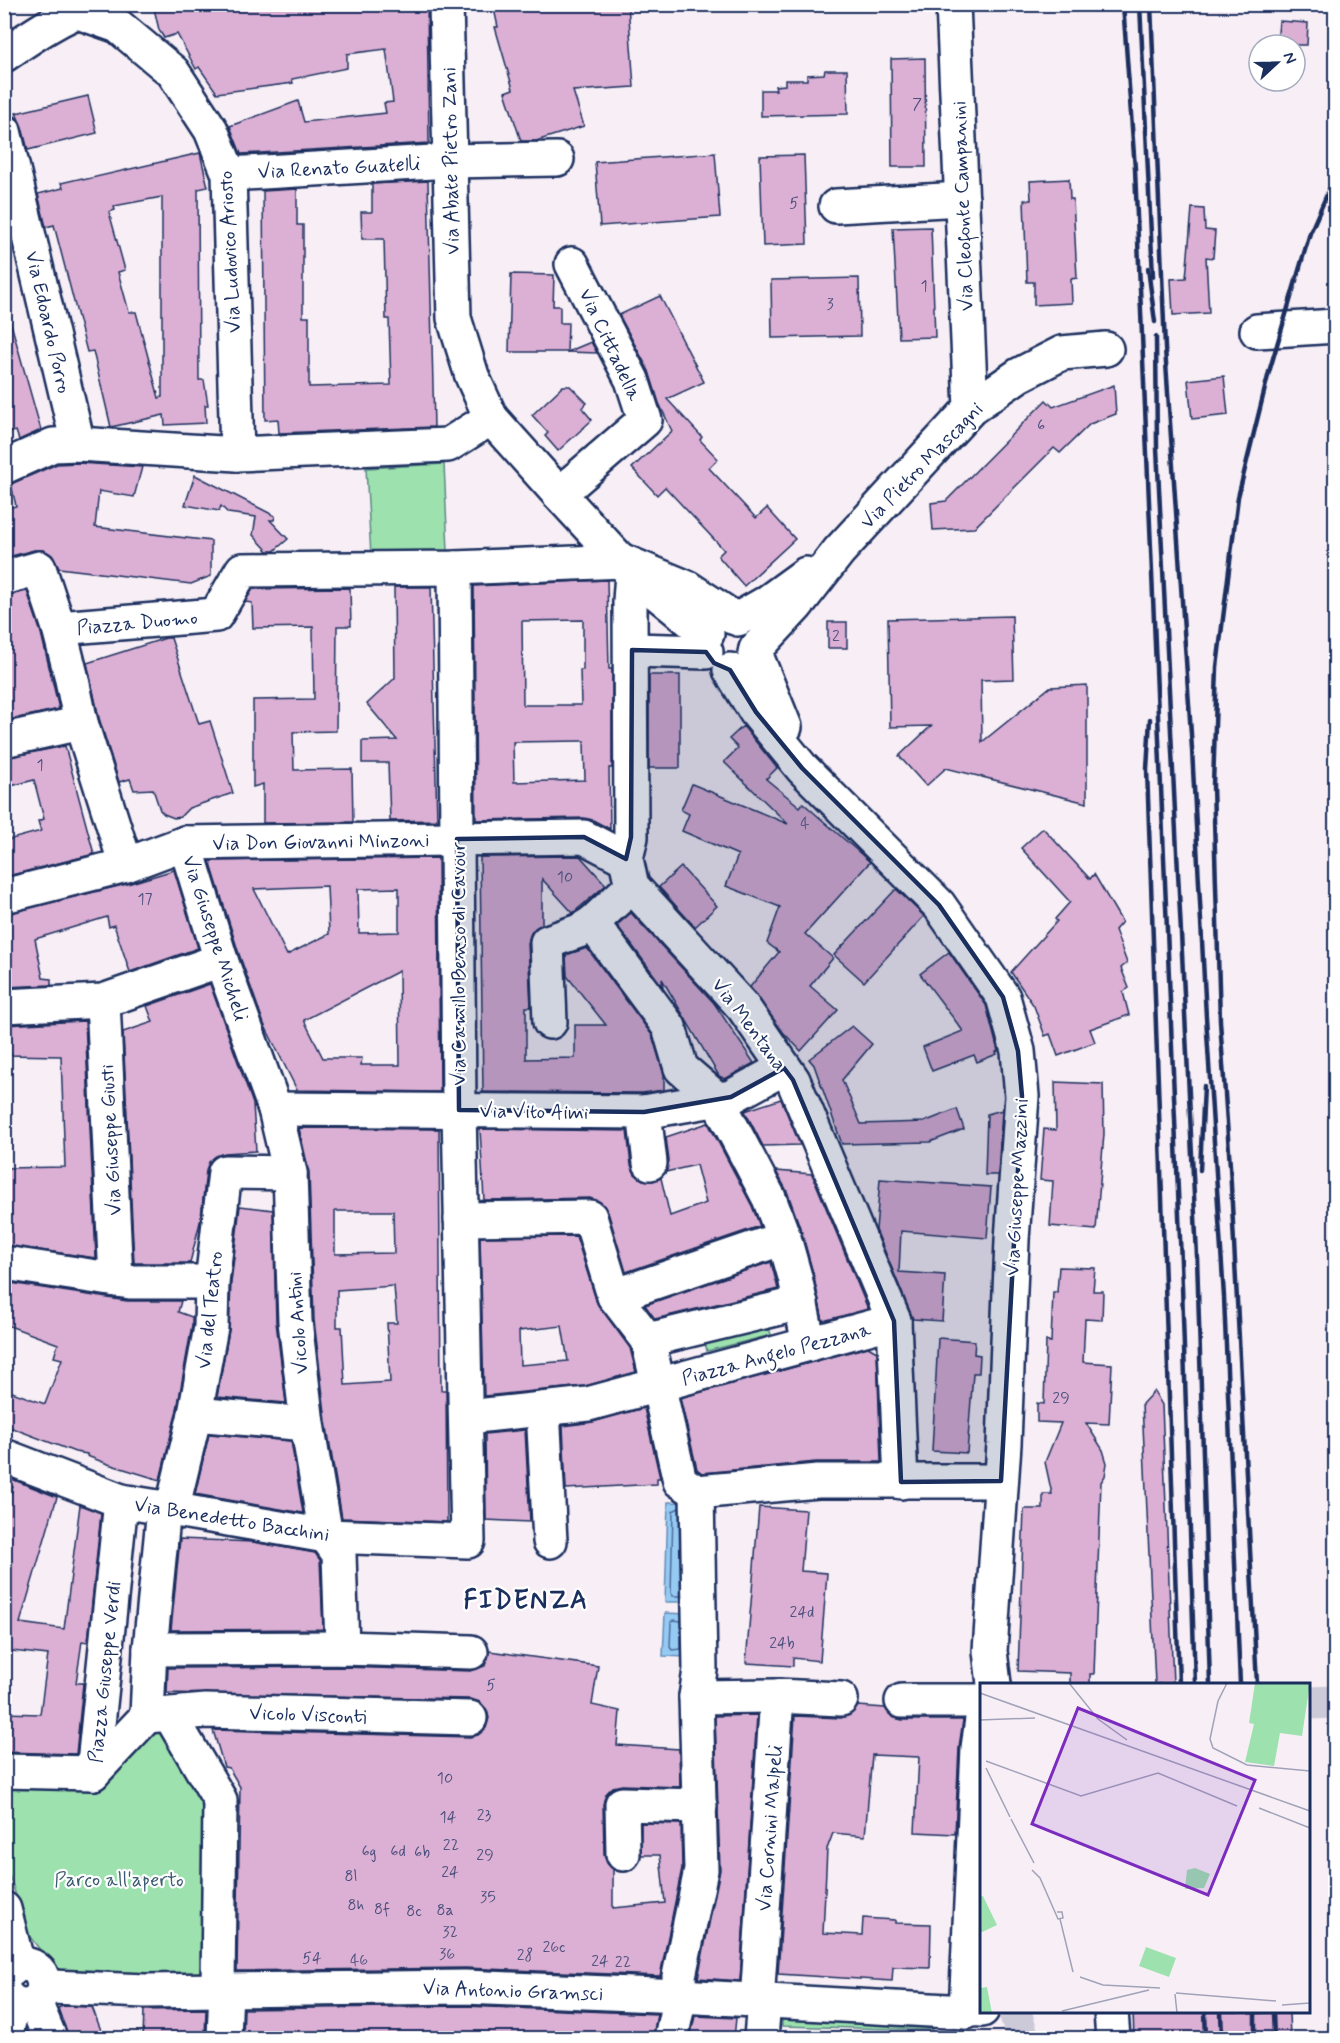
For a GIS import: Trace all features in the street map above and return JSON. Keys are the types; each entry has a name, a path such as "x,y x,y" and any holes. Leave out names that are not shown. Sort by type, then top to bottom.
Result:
{"street":[{"name":"Via Abate Pietro Zani","path":"446,4 454,318 472,376 491,418"},
{"name":"Via Cleofonte Campanini","path":"953,4 971,408"},
{"path":"4,55 50,24 85,8"},
{"name":"Via Ludovico Ariosto","path":"85,8 118,26 173,72 211,130 229,174 237,454"},
{"name":"Via Edoardo Porro","path":"4,131 78,444"},
{"name":"Via Renato Guatelli","path":"229,174 450,161 557,159"},
{"path":"836,206 962,199"},
{"name":"Via Cittadella","path":"559,494 645,420 632,380 572,264"},
{"path":"1257,331 1335,326"},
{"name":"Via Pietro Mascagni","path":"732,642 796,606 839,551 971,408 1019,375 1062,353 1106,349"},
{"path":"4,467 53,445 78,444 237,454 448,445 491,418 628,567 632,650 629,872 592,923 579,931 548,942 550,1022"},
{"path":"455,568 628,567 688,588 732,642"},
{"name":"Piazza Duomo","path":"4,578 39,568 71,675 81,723"},
{"name":"Piazza Duomo","path":"58,628 216,615 242,570 455,568"},
{"name":"Via Camillo Benso di Cavour","path":"455,568 460,1219 467,1417 468,1541"},
{"path":"632,650 732,642"},
{"name":"Via Giuseppe Mazzini","path":"732,642 756,712 802,768 939,905 1003,997 1018,1051 1022,1096 1012,1240 1004,1444 990,1651 994,1683"},
{"path":"4,740 81,723 126,865"},
{"name":"Via Don Giovanni Minzoni","path":"185,843 584,837 629,872"},
{"name":"Via Giuseppe Micheli","path":"4,896 126,865 185,843 221,960 275,1109"},
{"name":"Via Mentana","path":"629,872 743,1007 793,1080 894,1321 902,1482"},
{"path":"592,923 669,1027 681,1068 717,1100 770,1198 784,1238 809,1344"},
{"path":"4,1006 103,1001 221,960"},
{"name":"Via Giuseppe Giusti","path":"103,1001 116,1280"},
{"name":"Via Vito Aimi","path":"275,1109 644,1112 730,1097 784,1068"},
{"name":"Vicolo Antini","path":"275,1109 290,1173 295,1321 307,1424 326,1536 339,1554 342,1648"},
{"path":"644,1112 650,1163"},
{"name":"Via del Teatro","path":"168,1509 195,1414 212,1327 212,1282 225,1172 290,1173"},
{"path":"460,1219 590,1217 614,1296 648,1340 680,1482 697,1492 818,1480 1000,1481"},
{"path":"614,1296 784,1238"},
{"path":"4,1263 130,1282 212,1282"},
{"path":"648,1340 801,1303"},
{"name":"Piazza Angelo Pezzana","path":"467,1417 588,1404 894,1321"},
{"path":"543,1409 550,1541"},
{"path":"195,1414 307,1424"},
{"name":"Via Benedetto Bacchini","path":"4,1456 121,1501 326,1536 468,1541"},
{"path":"670,2038 680,1996 679,1976 701,1869 696,1697 700,1670 697,1492"},
{"name":"Piazza Giuseppe Verdi","path":"93,1773 121,1501"},
{"path":"168,1509 150,1649 158,1715 220,1800 224,2038"},
{"path":"150,1649 342,1648 471,1652"},
{"path":"696,1697 777,1696 841,1699"},
{"name":"Via Cornini Malpeli","path":"761,2038 764,2001 758,1987 777,1696"},
{"path":"902,1701 980,1701"},
{"name":"Vicolo Visconti","path":"158,1715 206,1711 470,1718"},
{"name":"Piazza Giuseppe Verdi","path":"93,1773 158,1715"},
{"path":"974,2011 980,1729"},
{"path":"4,1771 93,1773"},
{"path":"622,1854 622,1804 700,1806"},
{"path":"4,1909 21,1987 50,2038"},
{"path":"5,2038 21,1987"},
{"name":"Via Antonio Gramsci","path":"21,1987 145,1991 465,1987 974,2011"},
{"path":"1111,2013 1113,2038"}],"highlighted area":[{"path":"632,650 706,652 714,663 730,670 756,712 802,768 939,905 1003,997 1018,1051 1022,1096 1001,1481 901,1482 894,1321 793,1080 784,1068 731,1097 644,1112 459,1110 457,839 584,837 626,859 631,837"}],"green space":[{"path":"444,464 448,551 371,556 366,468"},
{"path":"769,1327 771,1335 707,1351 705,1343"},
{"name":"Parco all'aperto","path":"167,1730 220,1800 218,1983 61,1977 27,1933 5,1865 4,1789 104,1781 147,1733"},
{"path":"782,2013 932,2018 932,2030 782,2026"}],"water":[{"path":"668,1502 691,1503 688,1602 665,1602"},
{"path":"665,1613 688,1614 687,1657 663,1656"}],"building":[{"path":"153,4 427,4 429,143 241,154 230,126 298,101 304,122 386,113 384,103 393,102 386,49 347,54 347,68 292,79 293,83 217,93 199,67 196,69 177,34 164,38 159,30"},
{"path":"493,4 628,4 634,87 573,91 584,126 536,141 521,141 505,92 513,89 495,27 498,27"},
{"path":"1279,21 1308,23 1307,45 1307,33 1278,33"},
{"path":"925,58 926,167 892,167 891,59"},
{"path":"825,70 847,70 848,114 761,116 761,90 776,90 775,86 785,85 785,80 807,80 807,75 824,74"},
{"path":"88,96 97,133 28,150 16,113"},
{"path":"200,153 208,187 198,189 199,380 204,380 208,405 205,405 206,423 165,425 164,415 111,427 93,351 87,352 54,225 46,227 38,194 63,188 61,183 82,178 83,180","holes":["162,197 162,397 159,398 136,312 129,312 118,272 125,270 109,212 115,210 114,206"]},
{"path":"715,153 720,217 600,226 595,162"},
{"path":"804,155 807,244 763,246 760,156"},
{"path":"1069,179 1070,199 1073,199 1077,278 1071,279 1072,303 1034,305 1034,282 1027,282 1024,200 1031,200 1030,181"},
{"path":"428,181 434,427 279,433 278,419 265,420 263,191 297,189 297,225 303,225 303,317 309,317 309,387 391,385 389,319 386,319 384,239 362,239 361,212 372,212 372,184"},
{"path":"1192,208 1204,209 1205,230 1215,231 1213,258 1206,257 1209,313 1173,315 1171,279 1186,278"},
{"path":"931,227 935,337 899,338 893,228"},
{"path":"511,274 554,275 553,306 560,306 560,323 568,323 567,352 509,352"},
{"path":"859,278 860,336 772,338 771,280"},
{"path":"660,296 704,382 667,399 702,437 700,440 718,459 709,468 756,518 767,508 795,539 744,586 718,556 724,550 665,487 657,495 632,468 672,431 659,403 649,371 619,315"},
{"path":"10,320 41,430 19,440 16,431 4,434 4,321"},
{"path":"591,342 597,353 567,352"},
{"path":"1224,376 1228,415 1192,419 1188,380"},
{"path":"1114,385 1116,414 1090,424 1060,453 1054,448 974,528 933,530 931,503 946,501 1046,400 1053,407"},
{"path":"563,386 570,386 587,403 582,408 592,420 558,451 545,436 548,433 532,415"},
{"path":"57,464 142,467 134,497 99,491 95,527 211,541 211,576 191,584 59,568 52,555 43,550 34,550 4,558 4,509 16,506 11,484"},
{"path":"195,475 275,516 274,520 270,520 288,539 274,551 268,551 253,535 256,517 228,513 221,506 219,511 185,505"},
{"path":"607,580 609,669 612,669 610,829 584,818 476,820 474,586","holes":["583,620 583,670 580,670 581,705 523,705 522,621","584,741 585,780 514,782 513,742"]},
{"path":"394,587 431,587 437,820 390,821 388,763 362,763 362,741 397,740 367,704 395,678"},
{"path":"350,588 351,626 337,626 336,731 293,732 294,770 352,769 353,822 263,823 263,784 253,787 253,700 314,699 313,627 253,628 252,603 245,602 253,589"},
{"path":"27,591 41,633 59,709 4,721 4,596"},
{"path":"1012,616 1014,679 981,680 982,742 1050,687 1087,685 1087,803 946,768 926,786 899,756 931,726 890,727 888,619"},
{"path":"828,622 847,622 847,648 828,648"},
{"path":"171,638 199,724 210,721 233,793 189,808 180,817 174,818 160,810 153,789 134,790 130,779 119,782 99,718 87,663"},
{"path":"649,675 680,675 680,768 649,768"},
{"path":"743,726 777,768 766,779 800,807 803,803 870,862 805,934 833,958 810,986 838,1010 801,1051 783,1032 750,987 779,952 767,943 780,907 726,886 738,855 682,831 689,814 681,810 692,784 788,824 724,762 738,748 729,739"},
{"path":"65,746 94,854 4,877 4,841 41,831 38,821 44,819 34,780 11,786 4,758"},
{"path":"1043,828 1090,879 1094,874 1122,922 1115,930 1127,963 1121,968 1129,988 1123,992 1129,1015 1090,1029 1095,1042 1058,1056 1050,1034 1045,1036 1034,1006 1011,972 1057,921 1055,919 1070,902 1021,848"},
{"path":"580,856 606,885 573,913 542,879 542,924 532,931 528,943 531,1007 526,1007 526,1059 575,1058 575,1025 606,1025 567,976 566,955 587,948 652,1035 664,1075 664,1090 642,1093 483,1092 480,857"},
{"path":"438,858 440,1092 297,1090 264,1024 210,861","holes":["327,886 329,934 287,955 254,889","399,888 399,932 359,933 358,889","399,971 400,1065 361,1065 362,1058 323,1058 304,1020"]},
{"path":"681,867 717,906 695,927 659,887"},
{"path":"174,870 198,948 130,972 114,925 109,927 107,917 35,939 43,978 51,979 51,985 4,987 4,914 131,883"},
{"path":"896,889 924,916 864,982 834,955"},
{"path":"631,913 714,1003 754,1063 725,1079 719,1076 662,979 663,987 617,925"},
{"path":"949,952 986,1005 998,1051 997,1054 977,1062 974,1055 932,1071 923,1047 963,1031 920,974"},
{"path":"210,984 253,1104 256,1151 225,1153 209,1162 206,1170 201,1218 190,1263 134,1263 123,1032 153,1022 147,1006"},
{"path":"85,1021 96,1258 4,1245 4,1168 65,1167 61,1056 4,1055 4,1025"},
{"path":"852,1026 872,1044 842,1080 861,1124 924,1122 957,1109 964,1129 930,1142 842,1144 814,1065 809,1059"},
{"path":"1055,1082 1103,1084 1104,1134 1096,1230 1050,1226 1053,1181 1040,1180 1044,1129 1056,1130"},
{"path":"781,1099 800,1145 763,1146 745,1111"},
{"path":"1002,1110 998,1175 985,1175 987,1114"},
{"path":"708,1123 752,1206 760,1226 626,1272 608,1212 600,1202 590,1198 484,1200 480,1129 627,1131 631,1165 635,1174 643,1180 653,1181 661,1178 670,1216 706,1203 696,1165 666,1172 669,1161 666,1137"},
{"path":"299,1128 439,1129 441,1390 446,1390 447,1522 342,1518 326,1421 314,1320 309,1172","holes":["335,1211 393,1211 394,1253 335,1254","394,1286 397,1323 387,1323 390,1382 345,1385 342,1327 337,1327 337,1290"]},
{"path":"776,1171 812,1174 868,1309 823,1321 802,1233 787,1191"},
{"path":"880,1179 991,1187 987,1238 901,1231 899,1272 945,1275 942,1321 913,1319 876,1230"},
{"path":"240,1206 273,1210 276,1322 286,1403 217,1397 229,1330 231,1283"},
{"path":"576,1236 597,1303 630,1348 636,1372 585,1386 484,1396 480,1237","holes":["562,1326 568,1361 520,1365 519,1331"]},
{"path":"771,1262 778,1289 655,1319 645,1305"},
{"path":"1059,1267 1095,1268 1093,1291 1103,1291 1102,1320 1085,1319 1083,1362 1112,1364 1109,1424 1086,1423 1103,1450 1107,1463 1105,1476 1101,1482 1094,1674 1090,1674 1090,1683 1070,1683 1070,1673 1018,1671 1024,1509 1043,1509 1043,1494 1052,1494 1045,1462 1061,1423 1037,1422 1037,1403 1044,1404 1046,1341 1051,1342 1053,1292 1057,1292"},
{"path":"4,1282 127,1301 181,1301 178,1312 192,1317 192,1325 177,1410 160,1480 108,1464 87,1456 87,1454 75,1452 4,1425 4,1389 45,1404 62,1359 54,1357 58,1344 4,1324"},
{"path":"938,1338 975,1341 974,1354 980,1355 979,1373 973,1373 967,1453 932,1451"},
{"path":"868,1347 877,1352 881,1462 816,1462 702,1473 697,1469 680,1398"},
{"path":"1154,1391 1162,1405 1173,1683 1155,1683 1142,1404"},
{"path":"644,1408 660,1478 657,1478 657,1484 566,1489 563,1426 593,1422"},
{"path":"525,1430 530,1522 486,1520 485,1434"},
{"path":"209,1434 291,1441 303,1513 195,1494"},
{"path":"4,1476 57,1497 20,1623 64,1629 80,1505 101,1513 88,1642 82,1641 76,1683 83,1683 76,1754 4,1752 4,1713 40,1714 48,1655 12,1651 10,1660 4,1659 4,1512 13,1487 4,1484"},
{"path":"759,1507 806,1510 801,1571 827,1573 820,1661 793,1658 793,1666 746,1663"},
{"path":"180,1539 253,1542 315,1553 320,1560 323,1629 171,1630"},
{"path":"489,1651 598,1666 592,1705 620,1711 617,1745 679,1749 680,1787 622,1785 613,1787 606,1794 603,1804 604,1854 607,1863 613,1869 613,1908 665,1903 660,1855 641,1855 641,1823 681,1824 682,1868 660,1976 465,1968 237,1971 240,1787 229,1768 224,1767 213,1730 470,1737 478,1735 486,1728 489,1718 487,1710 480,1702 470,1699 167,1693 168,1668 342,1667 470,1671 485,1666"},
{"path":"858,1706 885,1708 892,1717 902,1720 963,1720 959,1747 955,1834 915,1832 919,1757 872,1755 865,1836 833,1833 827,1849 823,1933 862,1935 863,1918 895,1920 895,1923 931,1924 930,1968 893,1967 892,1981 778,1974 795,1716 841,1718 850,1715"},
{"path":"757,1715 740,1981 698,1978 720,1870 715,1716"},
{"path":"63,2006 92,2007 104,2038 68,2038 58,2008"},
{"path":"465,2006 657,2014 653,2038 579,2038 579,2036 538,2034 538,2038 243,2038 244,2009"},
{"path":"206,2009 205,2038 143,2038 144,2010"},
{"path":"1133,2013 1289,2013 1290,2038 1134,2038"},
{"path":"695,2016 736,2018 734,2038 690,2038"}],"tunnel":[{"path":"1310,1703 1336,1702"},
{"path":"1015,2013 1023,2038"}],"railway":[{"path":"1123,4 1135,169 1182,1286 1195,1683"},
{"path":"1140,4 1153,277"},
{"path":"1151,4 1165,348 1192,749 1224,1297 1240,1683"},
{"path":"1257,1683 1230,1166 1220,1021 1213,785 1217,667 1238,497 1269,372 1310,233 1336,174"},
{"path":"1148,268 1155,322"},
{"path":"1156,337 1157,448 1197,1256 1210,1683"},
{"path":"1150,719 1147,769 1179,1683"},
{"path":"1200,1170 1204,1086"},
{"path":"1205,2013 1206,2038"},
{"path":"1221,2013 1222,2038"},
{"path":"1255,2013 1255,2038"},
{"path":"1273,2013 1274,2038"}],"district":[{"name":"FIDENZA","path":"526,1599"}]}
